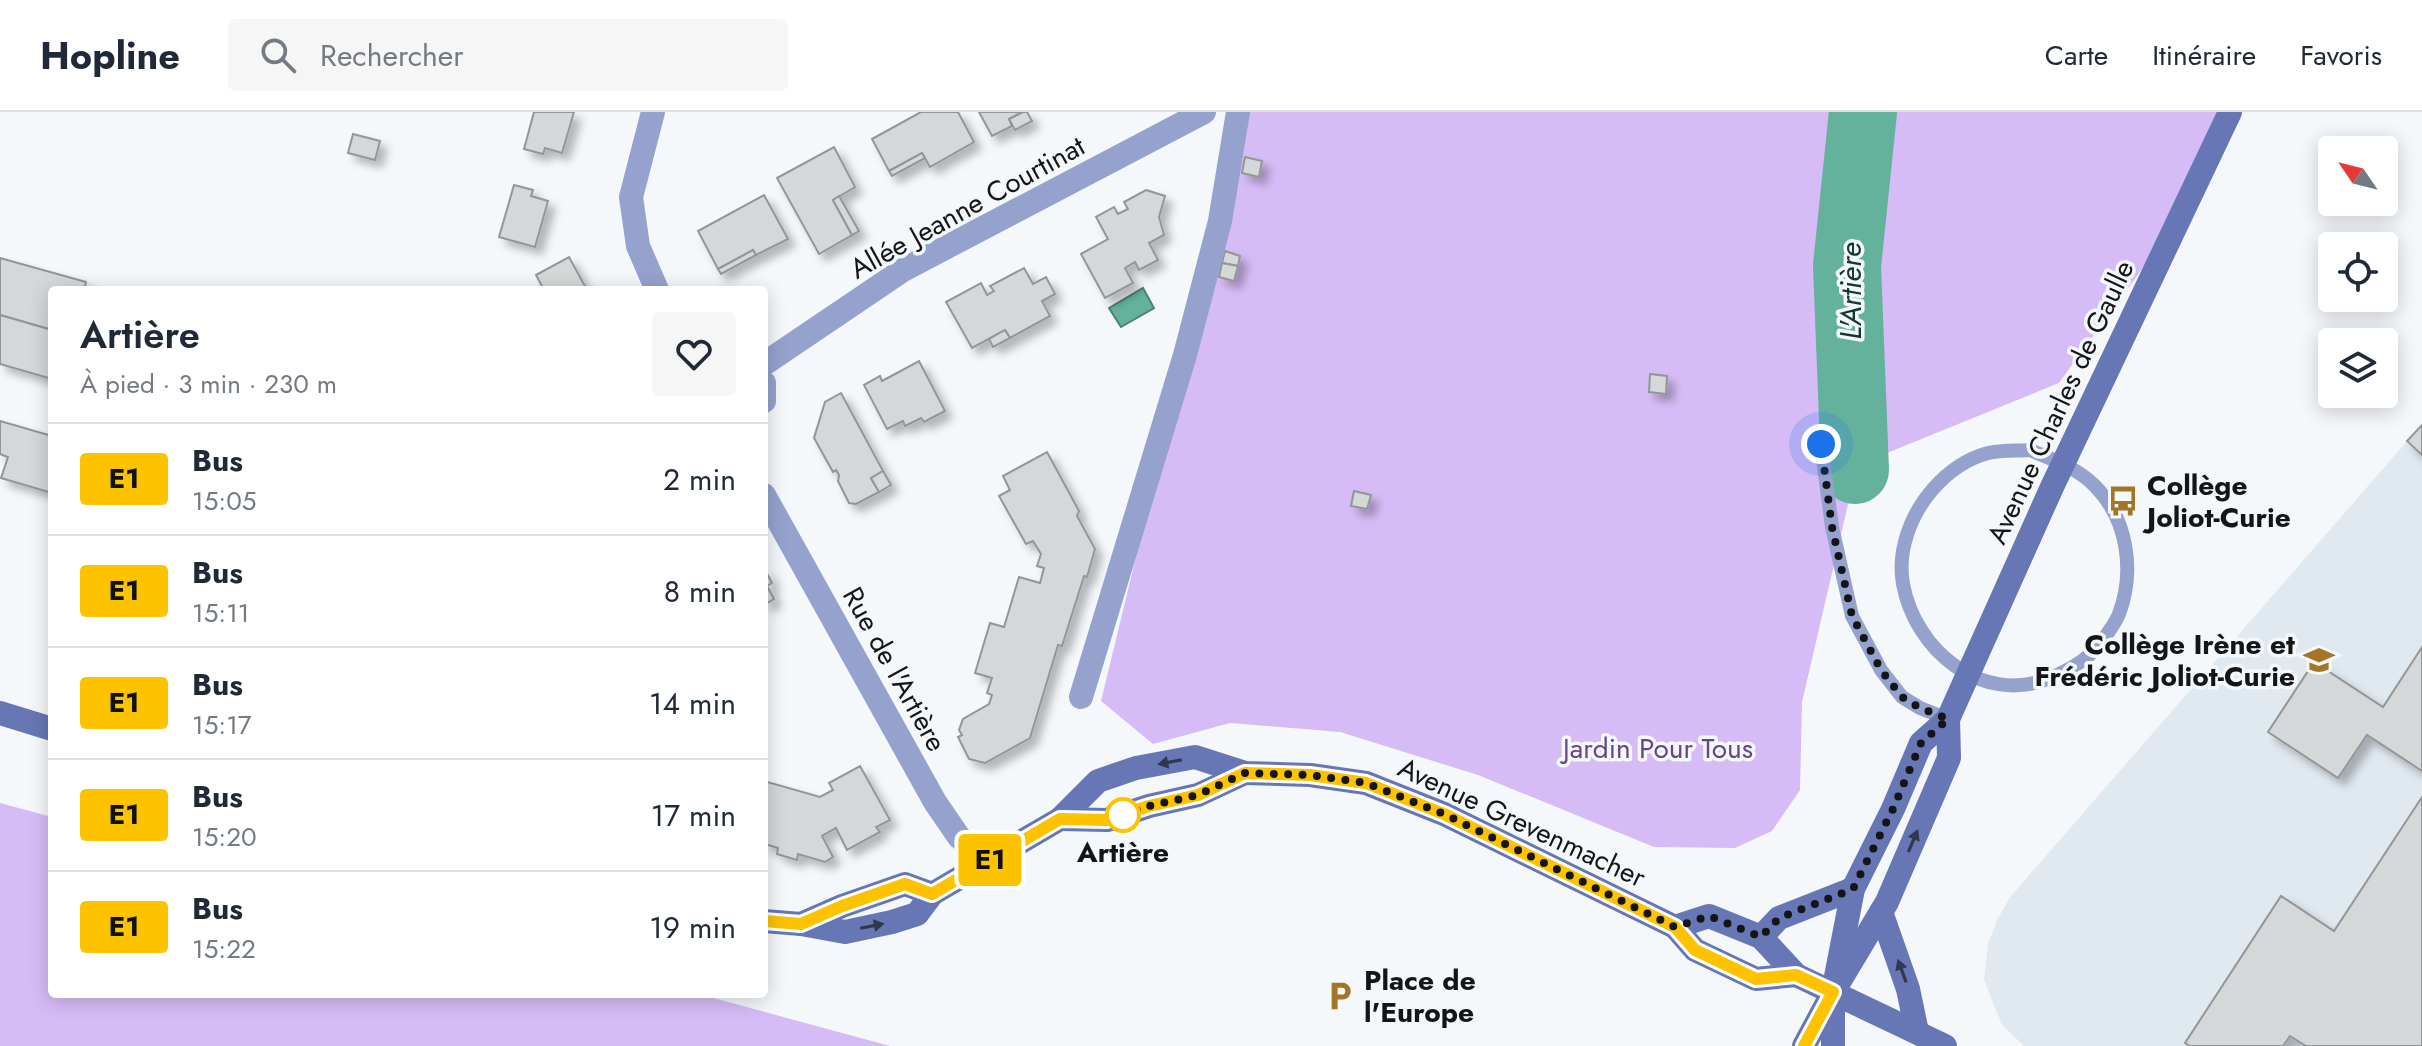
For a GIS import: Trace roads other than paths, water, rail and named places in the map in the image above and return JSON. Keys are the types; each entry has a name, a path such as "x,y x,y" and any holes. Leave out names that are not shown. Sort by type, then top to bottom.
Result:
{"main road":[{"name":"Avenue Charles de Gaulle","path":"1833,992 1881,912 1949,758 1948,719 1967,675 2230,112"},
{"path":"0,713 48,728"},
{"name":"Avenue Charles de Gaulle","path":"1833,992 1853,889 1893,809 1921,743 1948,719"},
{"name":"Avenue Grevenmacher","path":"768,921 845,932 917,914 932,894 1060,819 1098,781 1136,768 1195,757 1245,773 1310,775 1366,783 1444,814 1675,927 1695,950 1756,979 1796,975"},
{"name":"Avenue Grevenmacher","path":"1060,819 1107,820 1198,795 1245,773"},
{"path":"1761,937 1779,918 1853,889"},
{"path":"1881,912 1908,989 1917,1032"},
{"path":"1675,927 1709,916 1761,937 1796,975 1945,1046"},
{"path":"1804,1046 1833,992"},
{"path":"1833,992 1833,1046"}],"street":[{"path":"653,112 631,197 638,246 655,286"},
{"name":"Allée Jeanne Courtinat","path":"768,361 903,270 1204,112"},
{"path":"1081,697 1185,355 1220,221 1238,112"},
{"name":"Rue de l'Artière","path":"768,502 935,802 959,837 987,861"}],"lane":[{"path":"1821,444 1832,527 1852,616 1881,670 1902,697 1948,719"},
{"path":"2030,450 2063,464 2093,485 2115,514 2126,547 2128,583 2118,618 2098,648 2070,670 2037,684 2001,686 1967,675 1939,654 1915,621 1902,583 1904,542 1920,504 1949,472 1988,453 2030,450"}],"waterway":[{"name":"L'Artière","path":"1855,470 1847,266 1863,112"}],"place":[{"name":"Collège Joliot-Curie","path":"2123,501"},
{"name":"Collège Irène et Frédéric Joliot-Curie","path":"2319,660"},
{"name":"Artière","path":"1123,815"},
{"name":"Place de l'Europe","path":"1340,996"}],"park label":[{"name":"Jardin Pour Tous","path":"1658,748"}]}
